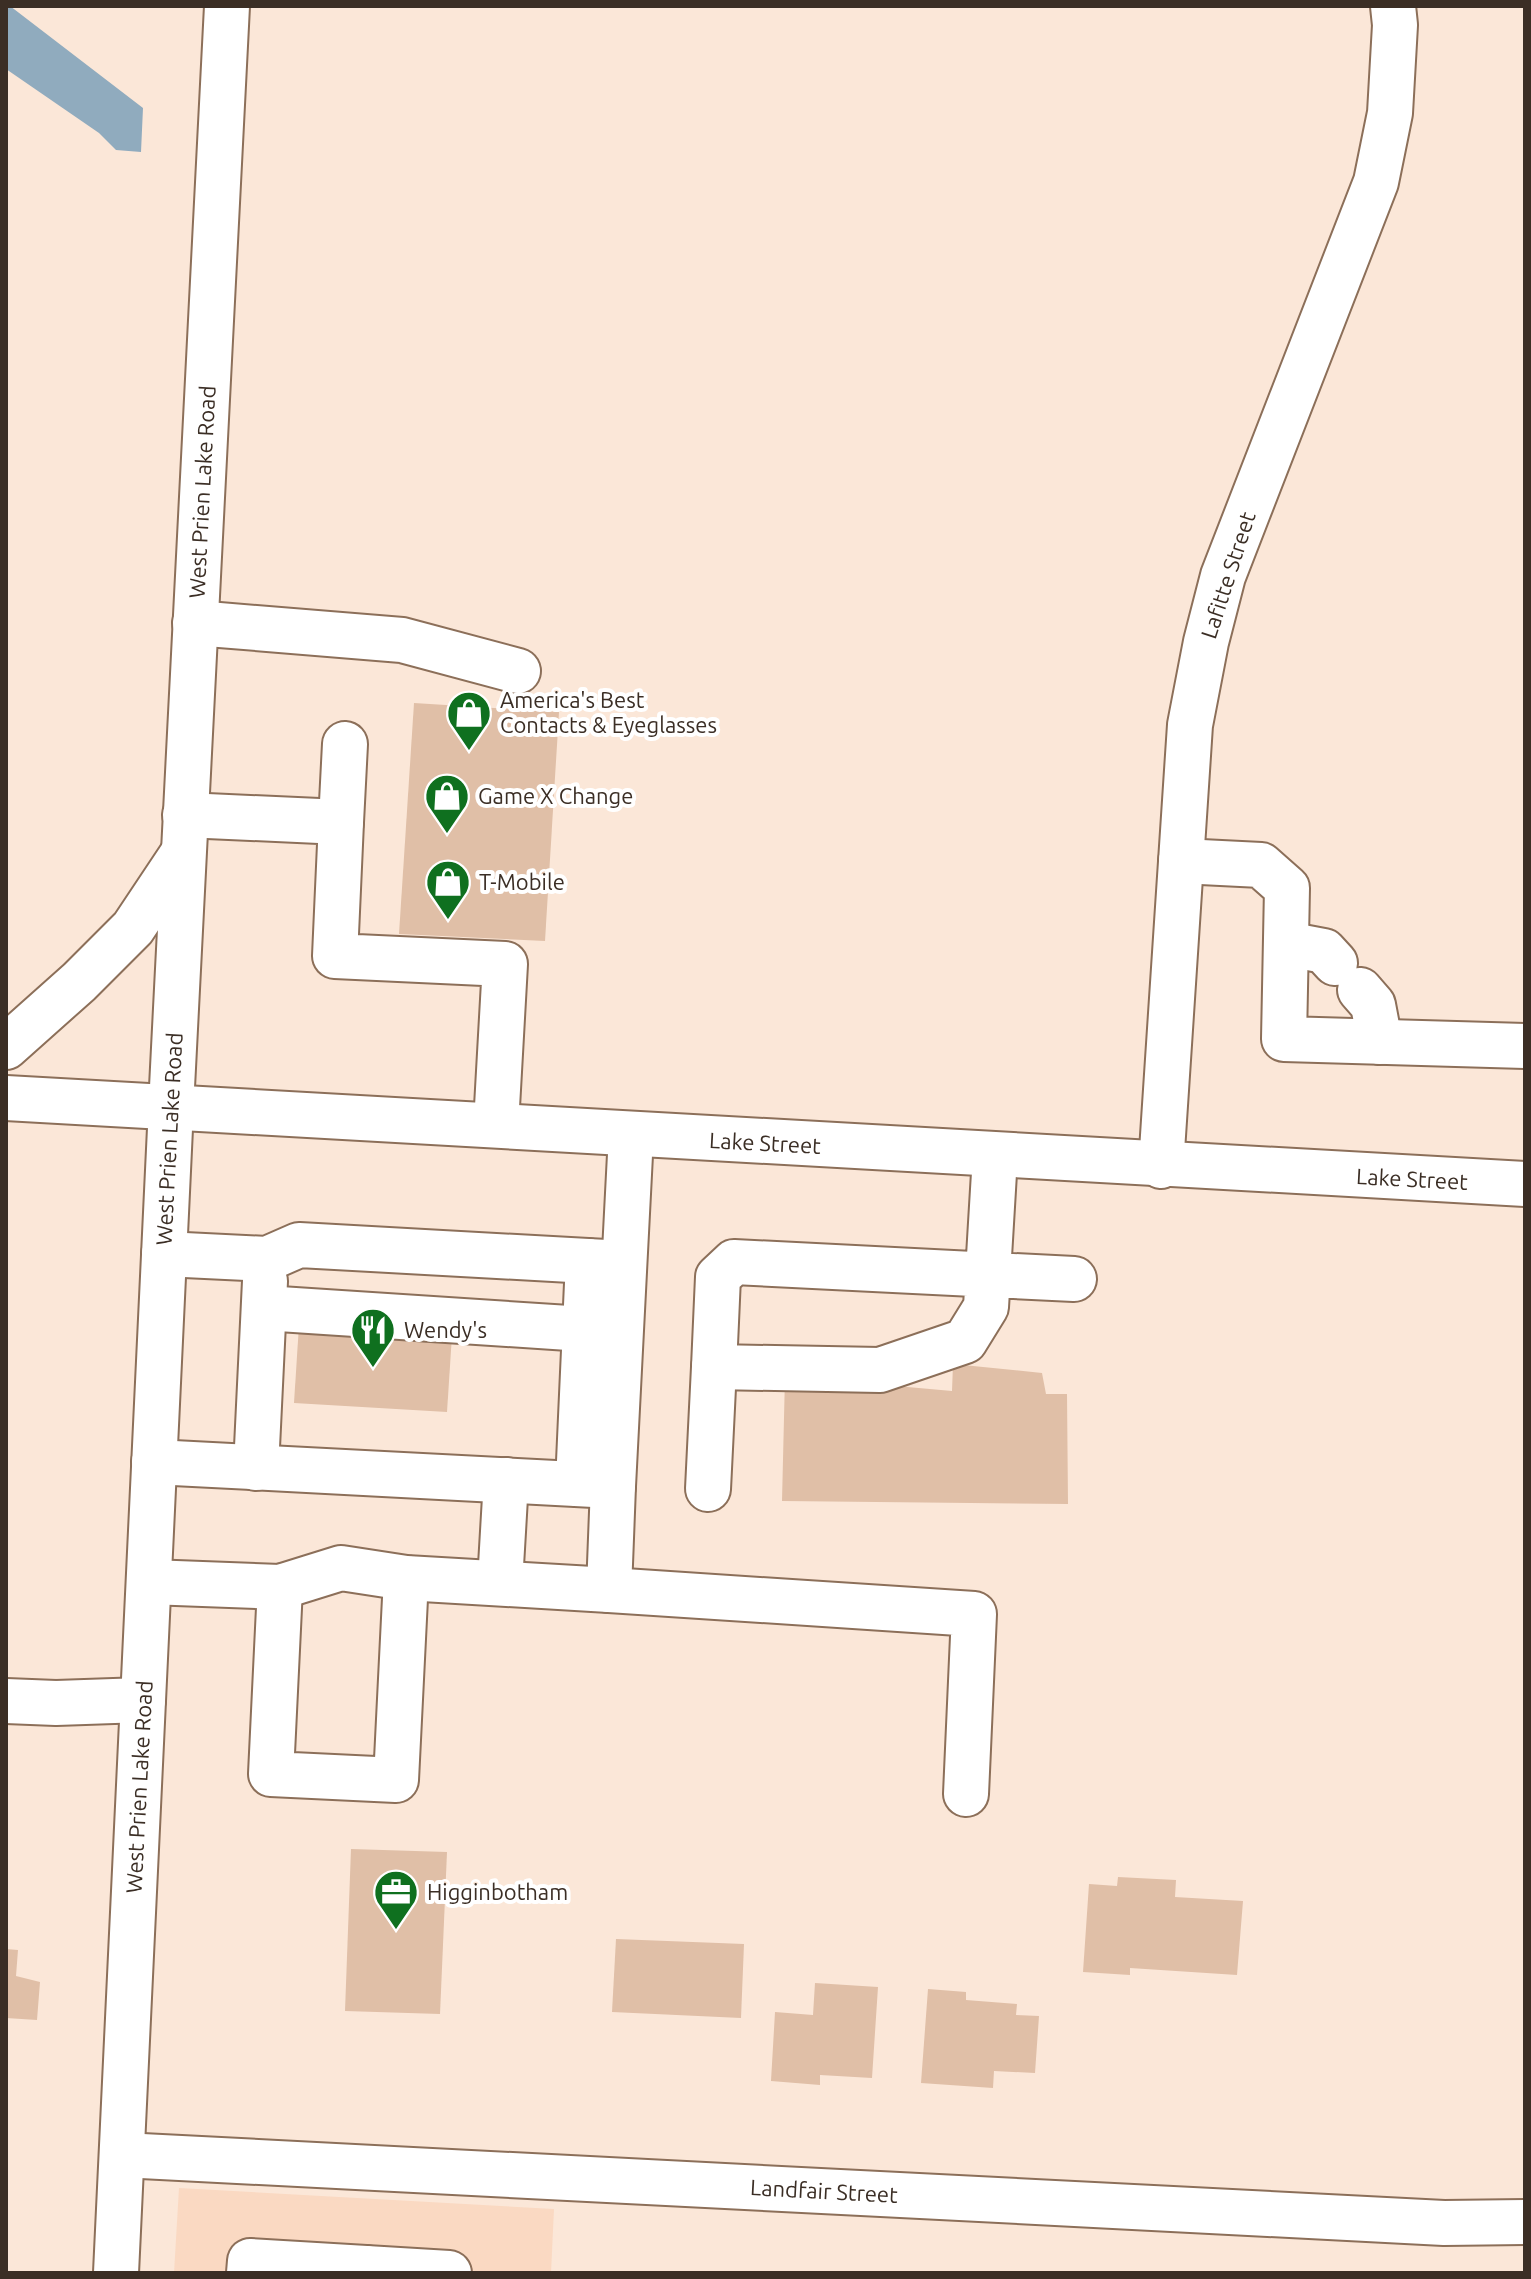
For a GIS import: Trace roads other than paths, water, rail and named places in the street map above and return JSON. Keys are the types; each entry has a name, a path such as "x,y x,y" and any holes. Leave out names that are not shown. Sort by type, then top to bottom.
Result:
{"street":[{"name":"West Prien Lake Road","path":"116,2273 227,6"},
{"name":"Lafitte Street","path":"1161,1166 1190,725 1206,642 1223,576 1376,182 1390,113 1395,25 1393,6"},
{"path":"195,623 402,640 518,671"},
{"path":"345,744 335,956 505,964 496,1125"},
{"path":"6,1047 79,982 133,928 185,833 341,822"},
{"path":"1181,861 1261,865 1287,888 1284,1039 1525,1046"},
{"path":"1287,944 1324,951 1373,1005 1380,1042"},
{"name":"Lake Street","path":"6,1098 1161,1166 1525,1184"},
{"path":"609,1590 595,1485 584,1329 606,1262 631,1135"},
{"path":"714,1367 880,1370 965,1341 986,1307 995,1156"},
{"path":"164,1254 267,1259 299,1245 606,1262"},
{"path":"256,1468 267,1259"},
{"path":"595,1485 606,1262"},
{"path":"708,1489 718,1277 734,1262 1074,1279"},
{"path":"264,1308 584,1329"},
{"path":"154,1462 595,1485"},
{"path":"500,1583 506,1480"},
{"path":"149,1582 280,1587 341,1568 406,1578 974,1614 966,1794"},
{"path":"280,1587 271,1774 396,1780 406,1578"},
{"path":"6,1701 143,1700"},
{"name":"Landfair Street","path":"122,2155 1444,2223 1525,2222"},
{"path":"249,2273 250,2261 366,2271 449,2273"}],"water":[{"path":"6,6 143,108 141,152 116,150 99,133 6,69"}],"place":[{"name":"America's Best Contacts & Eyeglasses","path":"469,752"},
{"name":"Game X Change","path":"447,835"},
{"name":"T-Mobile","path":"448,921"},
{"name":"Wendy's","path":"373,1369"},
{"name":"Higginbotham","path":"396,1931"}]}
